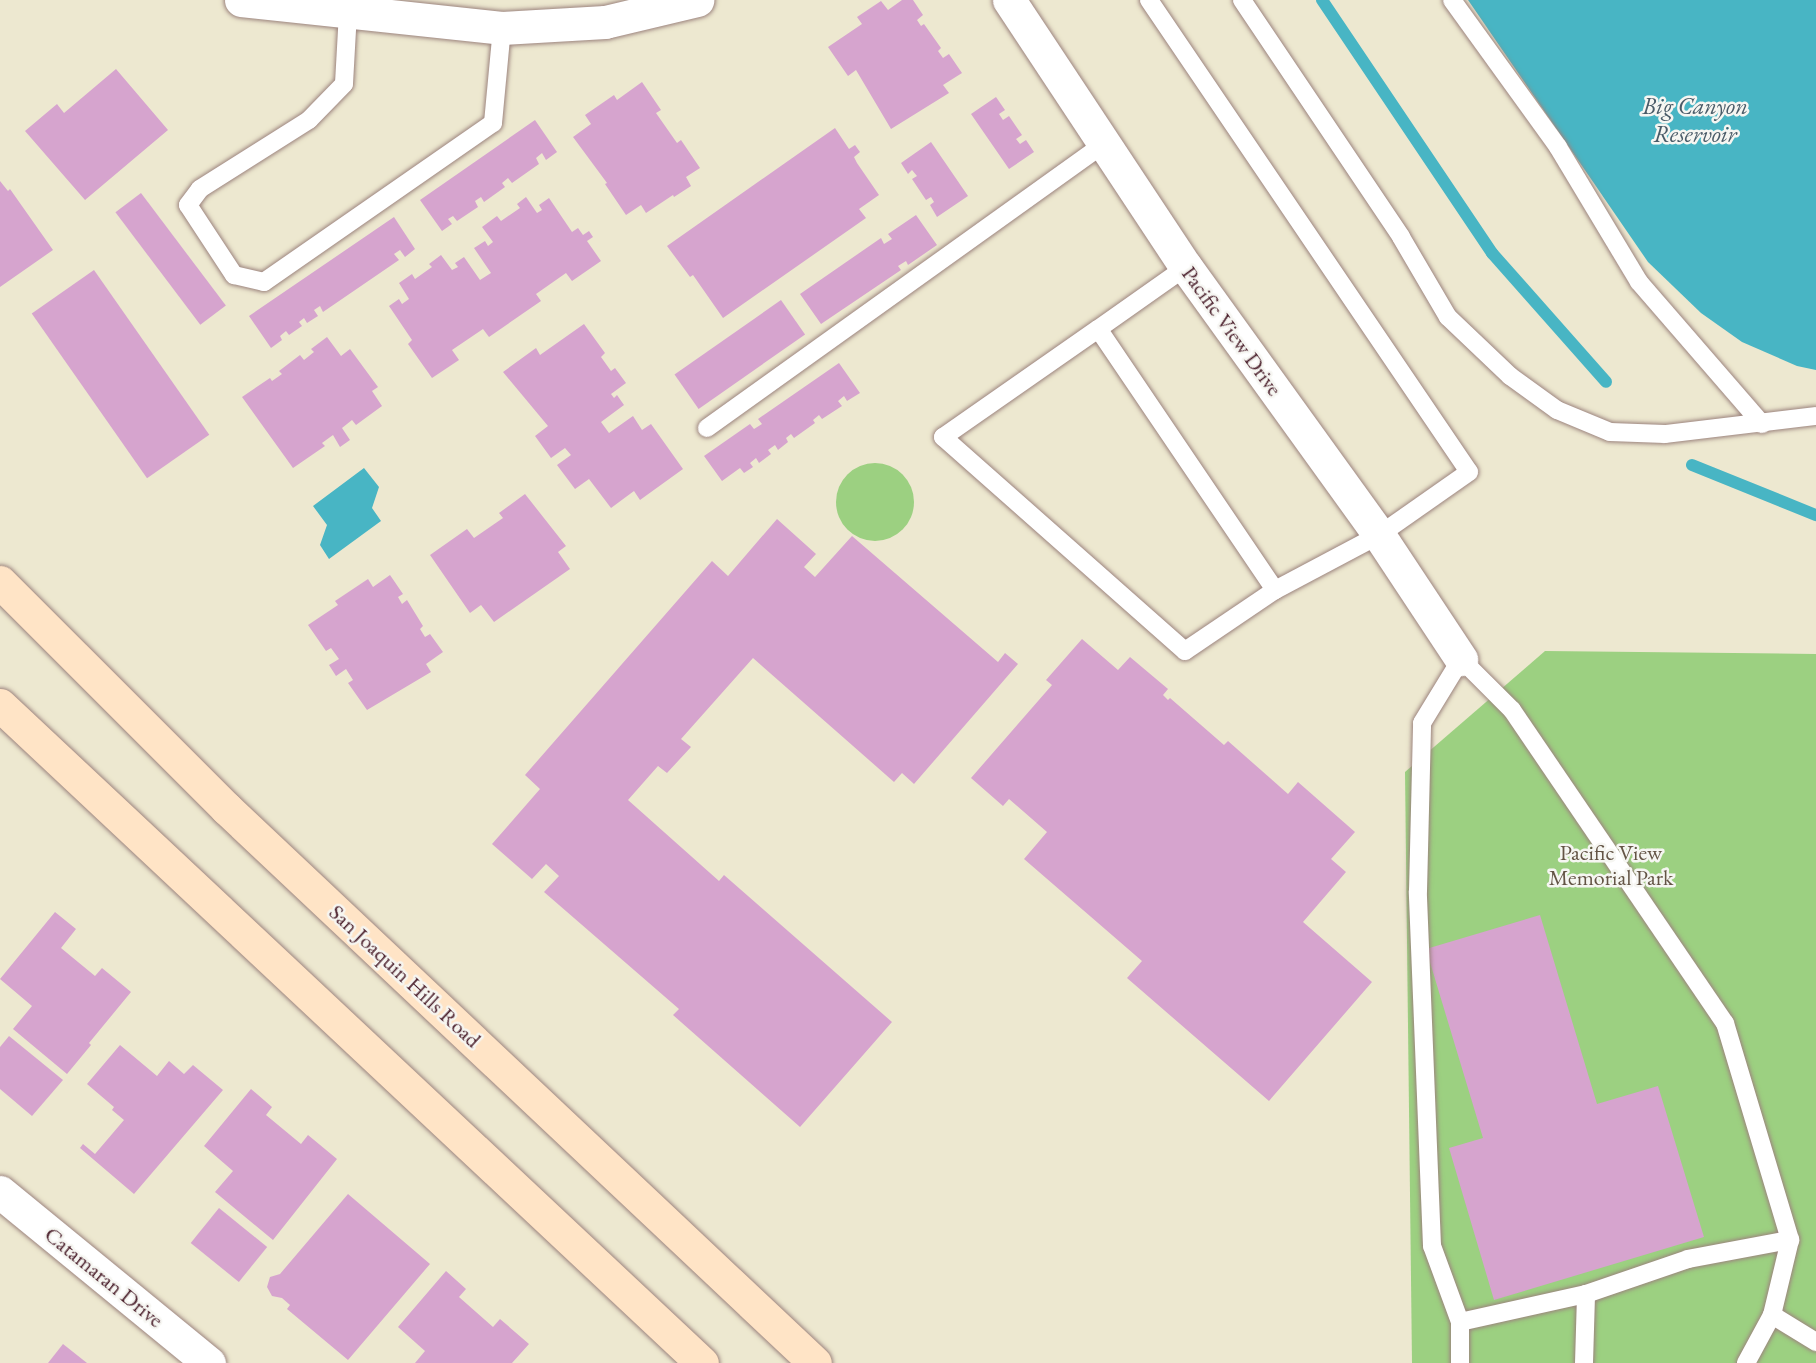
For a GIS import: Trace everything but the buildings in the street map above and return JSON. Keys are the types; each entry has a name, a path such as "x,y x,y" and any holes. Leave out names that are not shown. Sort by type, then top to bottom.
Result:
{"main road":[{"name":"San Joaquin Hills Road","path":"0,582 226,808 816,1363"},
{"path":"0,705 702,1363"}],"street":[{"path":"241,0 502,28 605,22 697,0"},
{"name":"Pacific View Drive","path":"1009,0 1186,267 1379,535 1461,659"},
{"name":"Catamaran Drive","path":"0,1192 209,1363"}],"lane":[{"path":"1149,0 1469,472 1379,535 1275,590 1185,651 944,437 1186,267"},
{"path":"1242,0 1401,237 1448,317 1510,376 1557,410 1610,432 1665,434 1816,416"},
{"path":"1452,0 1558,147 1639,282 1762,424"},
{"path":"348,12 344,84 309,120 200,189 188,206 234,275 264,282 493,123 502,28"},
{"path":"707,428 1103,145"},
{"path":"1098,329 1275,590"},
{"path":"1460,1363 1460,1322 1432,1245 1418,891 1422,723 1461,659 1512,710 1725,1023 1790,1240 1772,1314 1746,1363"},
{"path":"1460,1322 1586,1294 1688,1259 1790,1240"},
{"path":"1584,1363 1586,1294"},
{"path":"1772,1314 1816,1342"}],"green space":[{"path":"875,463 890,466 903,474 911,487 914,502 911,517 903,530 890,538 875,541 860,538 847,530 839,517 836,502 839,487 847,474 860,466"},
{"name":"Pacific View Memorial Park","path":"1545,651 1816,654 1816,1363 1412,1363 1405,772"}],"water":[{"name":"Big Canyon Reservoir","path":"1468,0 1816,0 1816,370 1797,366 1742,342 1701,313 1648,262"},
{"path":"364,468 379,487 372,508 381,521 329,559 320,545 327,525 313,506"}],"waterway":[{"path":"1322,0 1492,253 1606,382"},
{"path":"1692,465 1816,515"}]}
